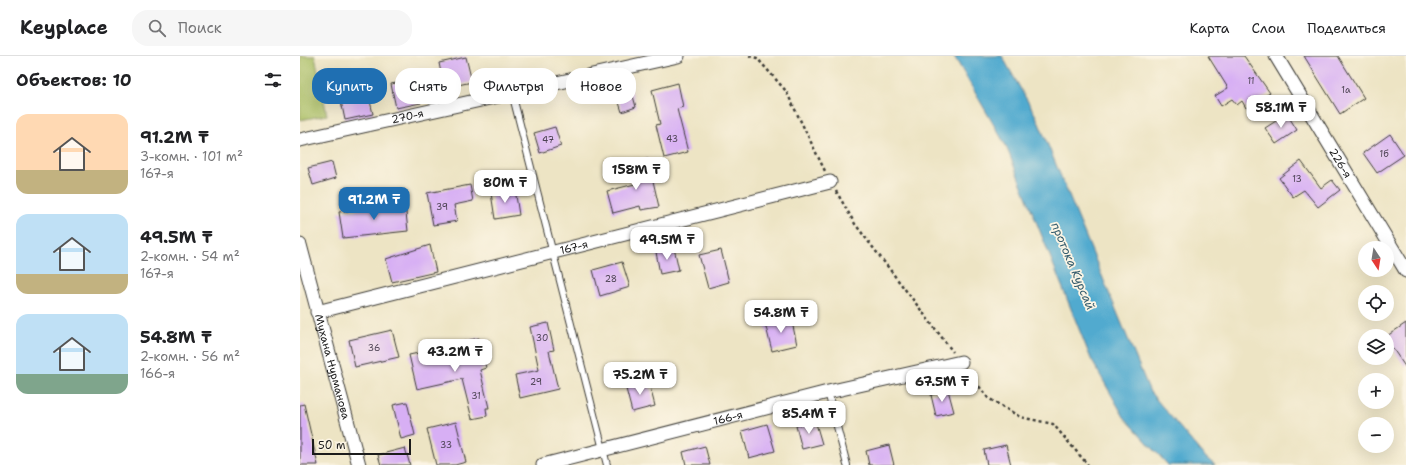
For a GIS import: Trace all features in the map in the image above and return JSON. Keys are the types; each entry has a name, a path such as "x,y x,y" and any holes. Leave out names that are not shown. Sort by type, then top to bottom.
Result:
{"street":[{"name":"270-я","path":"558,83 678,56"},
{"name":"226-я","path":"1276,56 1406,270"},
{"name":"270-я","path":"300,140 469,103"},
{"name":"167-я","path":"317,312 830,182"},
{"name":"Мухана Нурманова","path":"300,245 359,465"},
{"name":"166-я","path":"543,465 828,392 961,362"}],"lane":[{"path":"515,104 551,253 607,465"},
{"path":"828,392 848,465"}],"path":[{"path":"749,56 757,58 786,91 830,182 855,224 988,398 1020,417 1053,424 1088,465"}],"green space":[{"path":"300,56 315,56 317,68 312,68 312,104 325,104 327,115 300,120"}],"water":[{"name":"протока Курсай","path":"954,56 1002,56 1036,116 1150,392 1204,456 1215,465 1168,465 1124,417 1091,359 1006,146"}],"building":[{"path":"1208,56 1244,56 1270,93 1246,108 1242,101 1237,105 1232,99 1221,106 1215,96 1228,88"},
{"path":"1304,56 1338,56 1364,98 1340,114"},
{"path":"466,57 469,70 469,83 461,84 461,68 440,68 439,63"},
{"path":"395,83 395,103 391,84"},
{"path":"678,83 683,107 677,109 688,152 664,158 656,125 660,124 652,90"},
{"path":"342,104 371,104 373,114 345,120"},
{"path":"395,104 416,104 396,108"},
{"path":"619,104 635,104 636,107 622,112"},
{"path":"1287,114 1297,130 1276,144 1265,128"},
{"path":"555,127 561,146 540,153 534,133"},
{"path":"1390,134 1404,155 1377,173 1363,153"},
{"path":"648,159 659,207 641,210 640,206 613,213 607,191 635,184 631,162"},
{"path":"1301,161 1321,188 1332,180 1340,190 1318,207 1304,190 1293,197 1279,178"},
{"path":"332,162 336,178 313,185 308,168"},
{"path":"470,185 473,201 454,205 457,221 433,225 427,193"},
{"path":"515,189 519,215 495,219 491,193"},
{"path":"405,204 408,231 343,238 339,212"},
{"path":"430,245 436,272 392,282 386,259"},
{"path":"674,248 679,270 660,274 656,252"},
{"path":"721,250 729,282 708,288 699,255"},
{"path":"622,262 630,287 600,296 593,270"},
{"path":"791,317 797,345 772,351 765,323"},
{"path":"548,323 554,350 549,351 558,389 520,398 515,375 539,370 530,327"},
{"path":"1406,323 1406,368 1394,350 1394,331"},
{"path":"392,330 399,357 355,367 349,340"},
{"path":"479,338 486,368 480,370 489,408 486,408 487,416 472,419 462,379 417,389 409,355 433,350 434,358 460,353 458,343"},
{"path":"648,379 655,406 632,412 625,385"},
{"path":"948,390 954,412 936,416 931,395"},
{"path":"407,402 415,435 401,439 393,405"},
{"path":"304,404 318,465 300,465 300,405"},
{"path":"815,420 822,444 802,449 796,426"},
{"path":"456,422 466,462 455,465 436,465 427,429"},
{"path":"767,424 775,451 749,458 742,431"},
{"path":"889,445 894,465 869,465 866,451"},
{"path":"1006,445 1011,465 987,465 984,450"},
{"path":"705,446 710,465 686,465 683,452"},
{"path":"405,448 410,465 381,465 378,455"}]}
